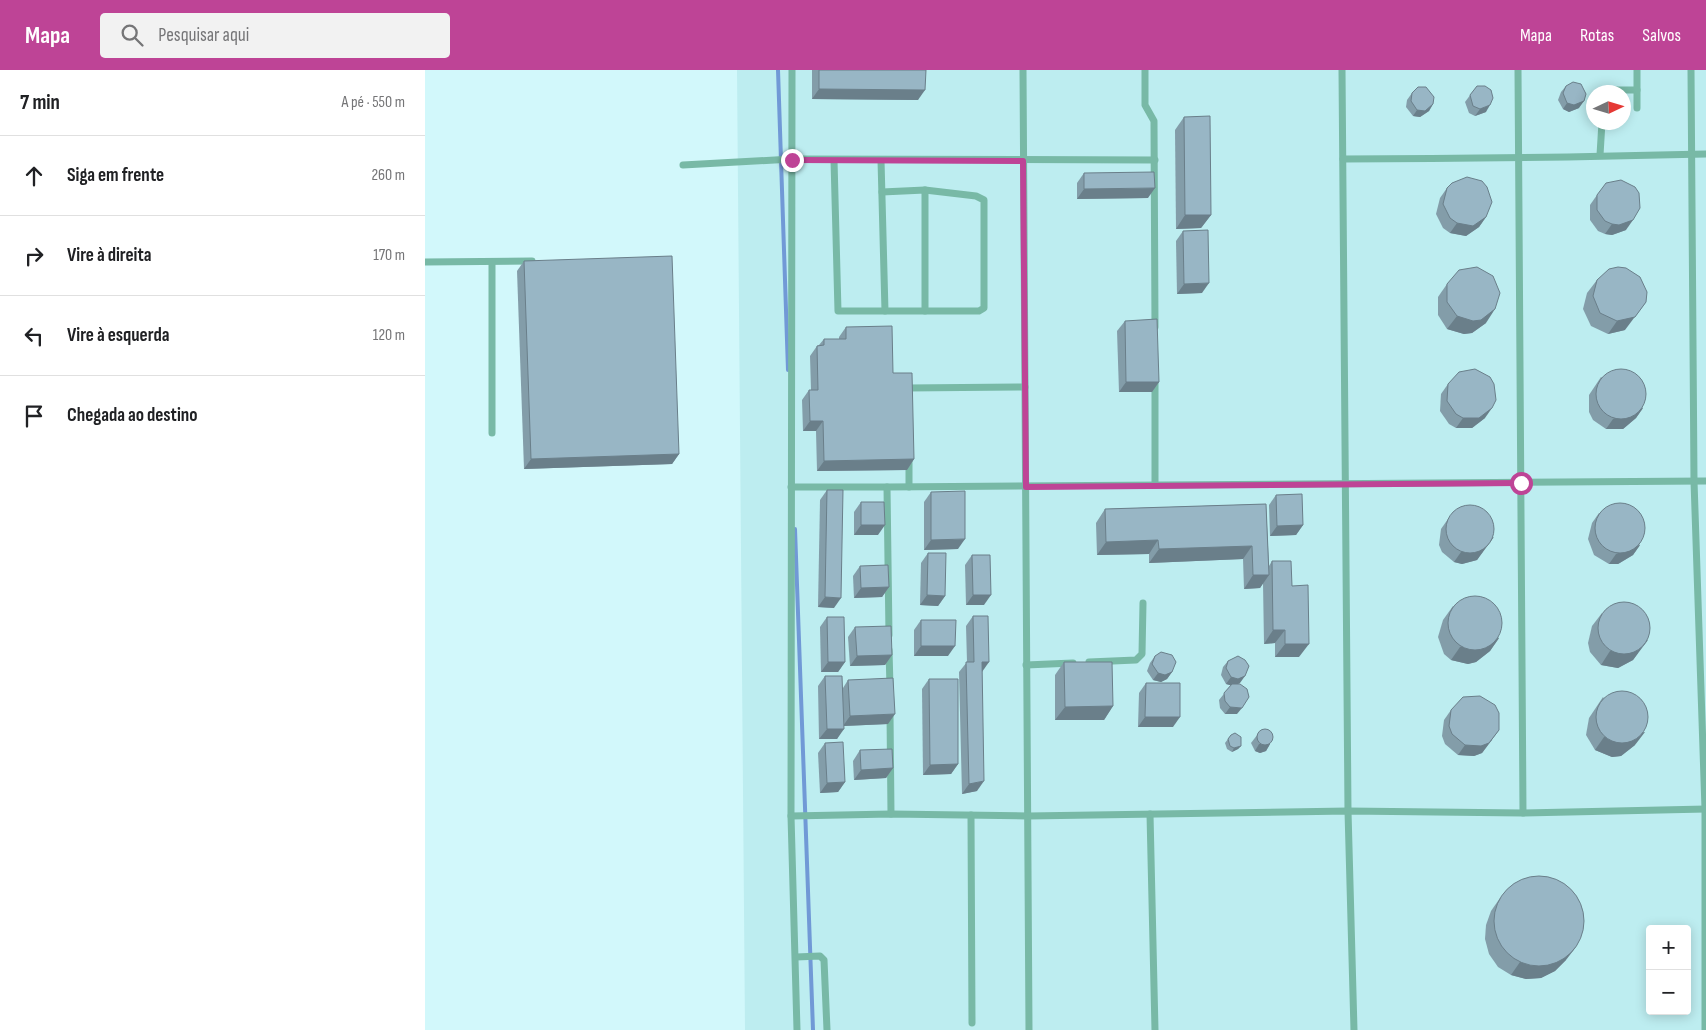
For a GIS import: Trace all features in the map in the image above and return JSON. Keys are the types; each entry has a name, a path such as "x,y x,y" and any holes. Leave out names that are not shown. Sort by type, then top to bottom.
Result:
{"lane":[{"path":"792,70 791,816 797,1030"},
{"path":"1023,70 1029,1030"},
{"path":"1145,70 1145,105 1154,121 1155,337"},
{"path":"1342,70 1348,811 1354,1030"},
{"path":"1518,70 1523,813"},
{"path":"1637,70 1637,108"},
{"path":"1691,70 1694,481 1705,809 1705,1030"},
{"path":"1631,90 1637,90"},
{"path":"1600,155 1602,130"},
{"path":"1343,159 1518,159 1600,155 1706,154"},
{"path":"683,166 792,160 1155,160"},
{"path":"834,160 838,311 979,311 984,308 985,200 976,196 925,190 882,192"},
{"path":"881,160 885,311"},
{"path":"925,190 925,311"},
{"path":"425,262 541,261"},
{"path":"492,262 492,432"},
{"path":"1155,367 1155,485"},
{"path":"907,404 907,388 1025,387"},
{"path":"908,448 909,487"},
{"path":"791,487 1026,487 1706,481"},
{"path":"887,487 890,695"},
{"path":"1026,665 1136,660 1141,654 1143,603"},
{"path":"890,705 891,814"},
{"path":"791,816 891,814 1028,816 1348,811 1523,813 1705,809"},
{"path":"1150,814 1155,1030"},
{"path":"971,815 972,1023"},
{"path":"796,957 820,956 824,960 827,1030"}],"shaded area":[{"path":"737,70 1706,70 1706,1030 745,1030"}],"building":[{"path":"819,70 926,70 925,90 819,89"},
{"path":"1573,82 1581,84 1586,94 1584,101 1574,105 1567,103 1563,93 1566,86"},
{"path":"1477,86 1485,86 1491,90 1493,98 1490,105 1480,109 1473,106 1470,95"},
{"path":"1418,87 1426,87 1434,97 1433,104 1425,111 1417,110 1411,101 1412,93"},
{"path":"1210,116 1211,215 1185,215 1184,117"},
{"path":"1154,172 1155,188 1084,189 1084,173"},
{"path":"1467,177 1482,181 1487,187 1492,202 1486,217 1473,226 1457,223 1450,218 1443,204 1447,188 1452,183"},
{"path":"1621,180 1635,187 1639,193 1640,208 1633,220 1619,225 1605,221 1597,210 1597,195 1606,183"},
{"path":"1208,230 1209,283 1184,284 1183,231"},
{"path":"672,256 679,454 531,459 524,261"},
{"path":"1477,267 1493,276 1500,293 1495,309 1481,320 1473,321 1457,316 1447,302 1447,284 1459,270"},
{"path":"1626,268 1640,277 1647,292 1646,302 1635,317 1617,321 1600,313 1593,296 1597,280 1609,269"},
{"path":"1157,319 1159,382 1126,382 1125,321"},
{"path":"892,326 893,373 912,373 914,459 824,461 823,421 810,421 809,390 818,390 817,346 824,345 824,339 846,339 846,327"},
{"path":"1475,369 1490,377 1494,384 1496,400 1492,408 1479,418 1463,418 1456,414 1447,401 1448,384 1459,372"},
{"path":"1616,369 1626,369 1639,376 1646,389 1646,399 1639,412 1626,419 1616,419 1607,415 1600,408 1596,399 1596,389 1600,380 1607,373"},
{"path":"827,490 843,490 841,598 825,597"},
{"path":"965,491 965,539 931,540 931,492"},
{"path":"1302,494 1303,525 1277,526 1276,495"},
{"path":"861,502 884,502 885,525 861,525"},
{"path":"1620,503 1630,505 1638,510 1643,518 1645,528 1643,538 1638,546 1630,551 1620,553 1610,551 1602,546 1597,538 1595,528 1597,518 1602,510 1610,505"},
{"path":"1266,504 1269,575 1253,575 1252,546 1159,549 1158,540 1106,542 1105,509"},
{"path":"1465,505 1475,505 1487,512 1494,524 1494,534 1487,546 1475,553 1465,553 1457,549 1450,542 1446,534 1446,524 1450,516 1457,509"},
{"path":"928,553 946,553 945,596 927,595"},
{"path":"972,555 990,555 991,595 973,595"},
{"path":"1272,561 1291,561 1292,586 1308,585 1309,644 1285,644 1285,630 1273,630"},
{"path":"888,565 889,587 861,588 860,566"},
{"path":"1475,596 1485,598 1494,604 1500,613 1502,623 1500,633 1494,642 1485,648 1475,650 1465,648 1456,642 1450,633 1448,623 1450,613 1456,604 1465,598"},
{"path":"1619,602 1629,602 1638,606 1646,614 1650,628 1646,642 1638,650 1629,654 1619,654 1610,650 1602,642 1598,633 1598,623 1602,614 1610,606"},
{"path":"973,616 988,616 989,662 982,662 984,781 969,784 966,662 974,662"},
{"path":"827,617 844,617 845,662 828,662"},
{"path":"921,620 956,620 955,646 921,646"},
{"path":"891,626 892,655 857,656 855,627"},
{"path":"1161,652 1172,655 1176,662 1172,672 1165,675 1158,673 1152,664 1155,656"},
{"path":"1238,656 1245,660 1249,666 1245,676 1238,679 1231,677 1226,668 1228,661"},
{"path":"1064,662 1112,662 1113,706 1065,707"},
{"path":"825,676 842,676 844,729 827,729"},
{"path":"893,678 895,714 850,716 848,680"},
{"path":"929,679 958,679 958,764 930,765"},
{"path":"1146,683 1180,683 1180,717 1145,717"},
{"path":"1232,684 1240,684 1247,689 1249,697 1242,708 1230,707 1225,701 1224,693"},
{"path":"1617,691 1627,691 1641,698 1648,712 1648,722 1641,736 1627,743 1617,743 1607,739 1600,732 1596,722 1596,712 1600,702 1607,695"},
{"path":"1480,696 1495,705 1499,713 1499,730 1489,743 1481,746 1465,745 1452,734 1449,726 1451,710 1463,697"},
{"path":"1262,729 1268,729 1273,734 1271,743 1262,745 1257,740 1257,734"},
{"path":"1235,733 1241,737 1241,746 1234,748 1230,746 1228,739"},
{"path":"843,742 845,782 827,783 825,743"},
{"path":"892,749 893,768 861,770 860,750"},
{"path":"1539,876 1556,880 1571,889 1580,904 1584,921 1580,938 1571,953 1556,962 1539,966 1522,962 1507,953 1498,938 1494,921 1498,904 1507,889 1522,880"}],"waterway":[{"path":"778,70 788,370"},
{"path":"795,529 813,1030"}],"route":[{"path":"792,160 1023,161 1026,487 1521,483"}]}
